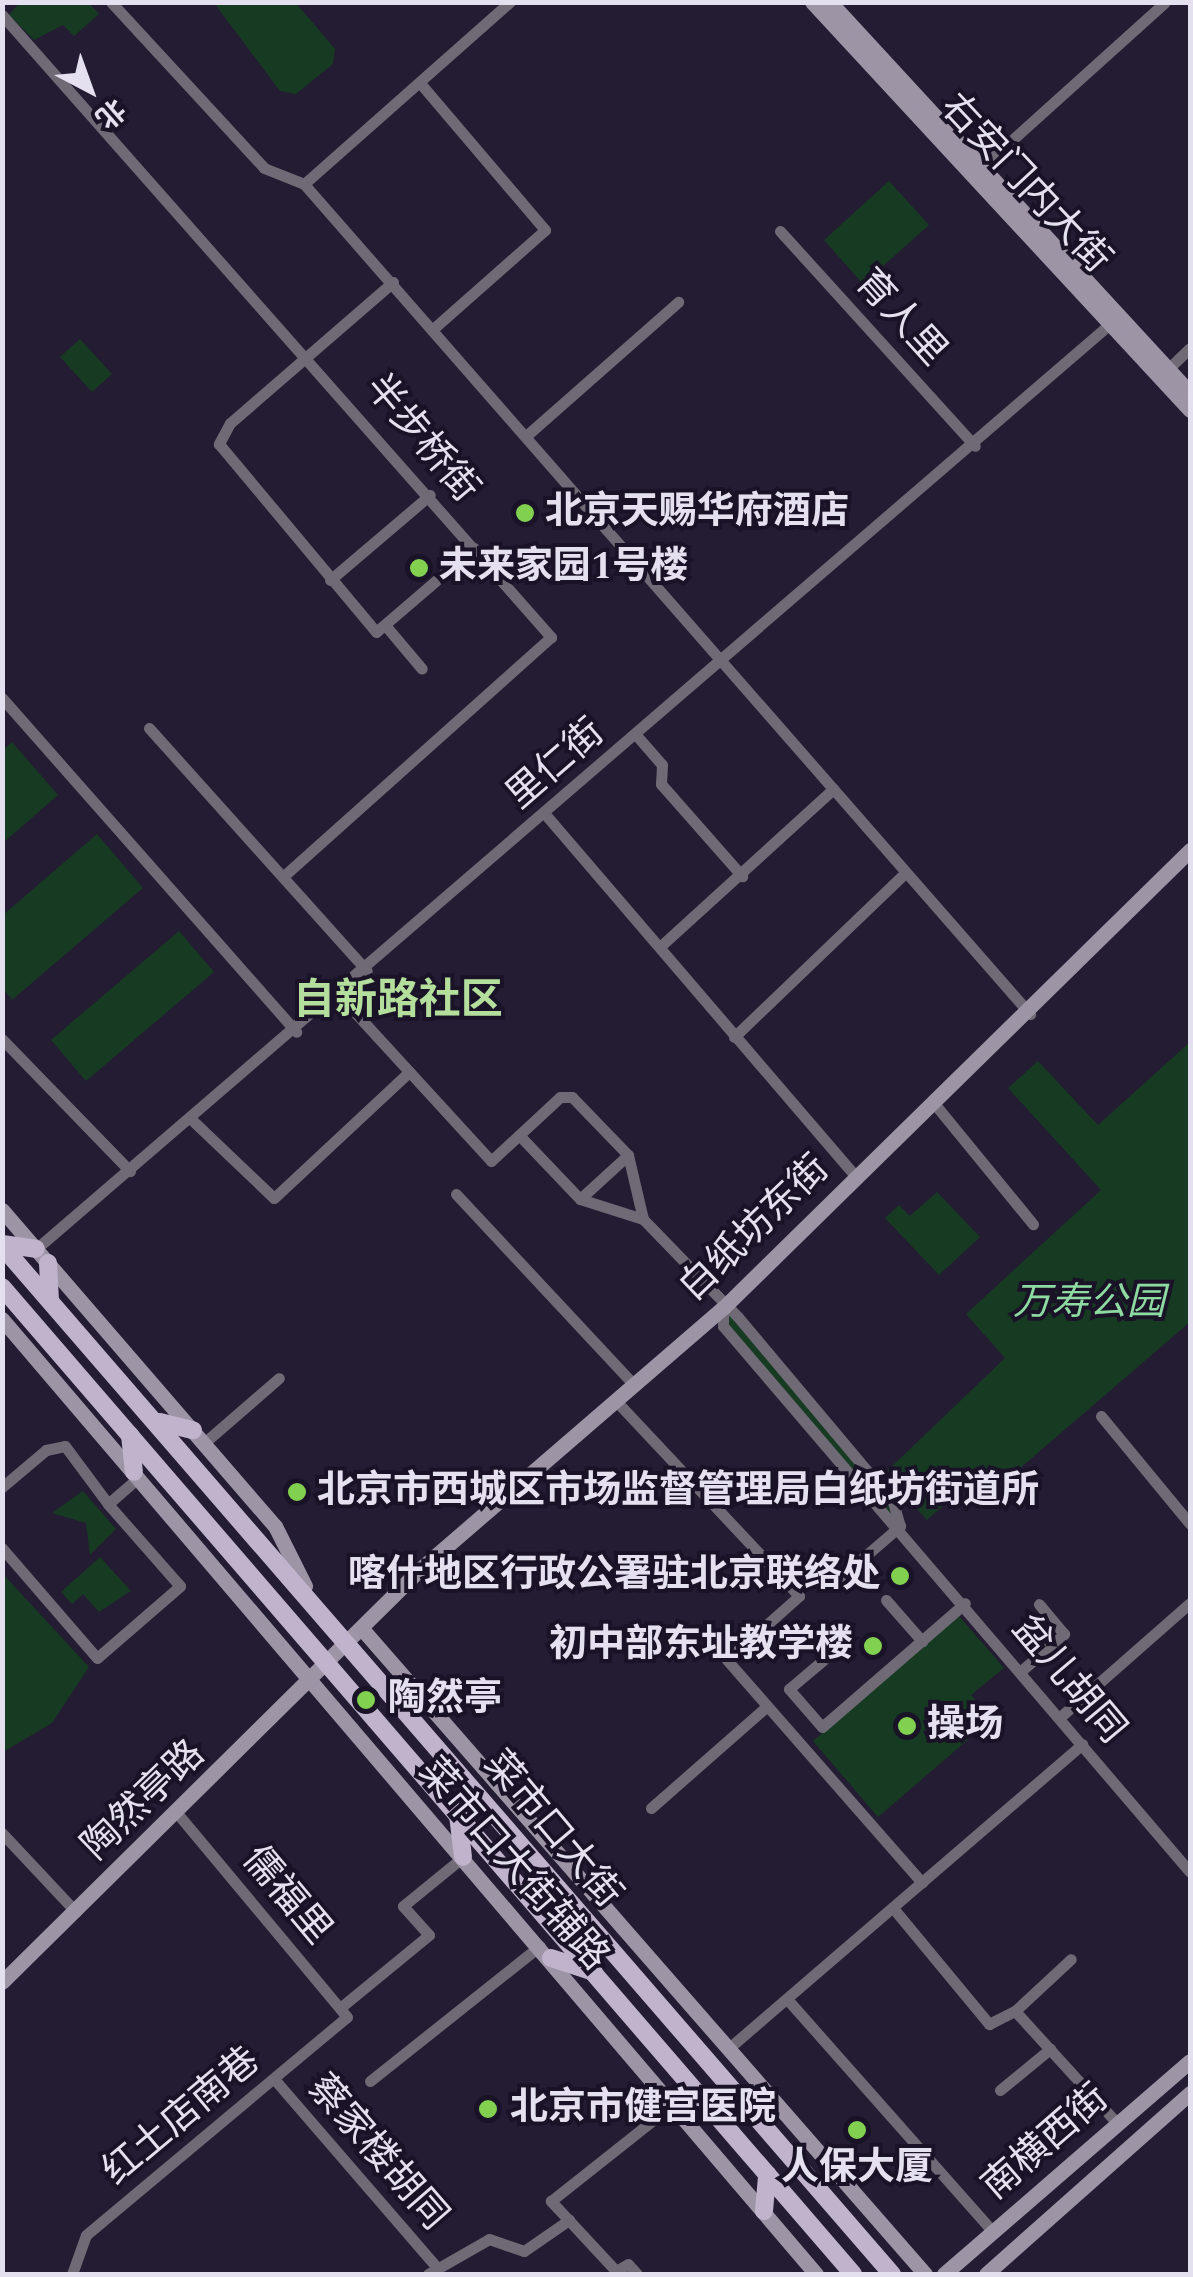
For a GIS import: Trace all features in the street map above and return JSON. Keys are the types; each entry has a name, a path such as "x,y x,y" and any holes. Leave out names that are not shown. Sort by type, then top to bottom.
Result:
{"main road":[{"path":"2,1245 42,1256 50,1299"},
{"name":"菜市口大街","path":"2,1245 306,1586 358,1636 892,2274"},
{"name":"菜市口大街","path":"2,1287 853,2274"},
{"path":"2,1310 23,1310"},
{"path":"158,1422 199,1437"},
{"path":"130,1434 136,1474"},
{"path":"458,1814 462,1857"},
{"path":"546,1952 595,1972"},
{"path":"764,2211 767,2174"}],"street":[{"path":"111,2 264,168 304,184 393,282 1030,1014"},
{"path":"304,184 510,2"},
{"name":"右安门内大街","path":"812,2 1190,410"},
{"name":"右安门内大街","path":"830,2 1190,392"},
{"path":"982,167 1165,2"},
{"name":"半步桥街","path":"2,15 311,354 551,637 284,876"},
{"path":"420,83 545,230 433,330"},
{"name":"育人里","path":"780,230 975,446"},
{"path":"393,282 311,354 219,444 376,632 474,548"},
{"path":"526,436 678,302"},
{"name":"里仁街","path":"42,1256 130,1171 339,996 544,814 975,446 1111,323"},
{"path":"1168,369 1190,348"},
{"path":"330,580 430,494"},
{"path":"385,624 422,669"},
{"path":"2,698 296,1032"},
{"path":"149,728 367,970"},
{"path":"636,736 662,765 661,784 742,876"},
{"path":"664,943 833,790"},
{"path":"544,814 664,943 734,1037 855,1176"},
{"name":"白纸坊东街","path":"331,1668 358,1636 724,1308 855,1176 1030,1014 1190,850"},
{"path":"734,1037 905,873"},
{"path":"339,996 490,1161 567,1096 628,1155 643,1219"},
{"path":"2,1039 130,1171"},
{"path":"192,1120 270,1199 409,1072"},
{"path":"933,1102 1033,1224"},
{"path":"519,1135 580,1199 643,1219"},
{"path":"580,1199 628,1155"},
{"path":"456,1194 635,1386"},
{"path":"2,1210 275,1526 306,1586"},
{"name":"盆儿胡同","path":"643,1219 724,1308 723,1326 878,1512 900,1526 1190,1872"},
{"name":"菜市口大街辅路","path":"2,1319 676,2102 816,2274"},
{"path":"199,1437 279,1378"},
{"path":"616,1402 799,1596 727,1660 922,1883"},
{"path":"1101,1416 1190,1524"},
{"path":"2,1487 46,1450 65,1446 108,1504 180,1586 97,1658 2,1548"},
{"path":"108,1504 136,1474"},
{"path":"835,1582 900,1526"},
{"path":"886,1600 922,1640"},
{"path":"828,1656 789,1689 822,1727 965,1603"},
{"path":"1059,1718 1190,1603"},
{"path":"1021,1671 1064,1634 1039,1604"},
{"name":"菜市口大街辅路","path":"358,1636 925,2274"},
{"name":"陶然亭路","path":"2,1982 331,1668"},
{"path":"651,1808 766,1707"},
{"path":"728,2048 1082,1744"},
{"name":"儒福里","path":"178,1814 343,2012"},
{"path":"2,1833 76,1912"},
{"name":"红土店南巷","path":"72,2274 86,2235 275,2080 429,1935 403,1906 462,1857"},
{"path":"893,1908 989,2024 1015,2012 1071,1959"},
{"path":"370,2081 546,1952"},
{"path":"788,2000 993,2232"},
{"path":"1015,2012 1118,2124"},
{"path":"1000,2090 1050,2049"},
{"name":"南横西街","path":"944,2274 1190,2061"},
{"name":"蔡家楼胡同","path":"275,2080 431,2270"},
{"name":"南横西街","path":"986,2274 1190,2094"},
{"path":"636,2274 628,2264 616,2271 551,2200 676,2102"},
{"path":"431,2270 489,2240 524,2251 569,2220"}],"green space":[{"path":"20,2 89,3 99,14 74,36 63,25 34,40 9,15"},
{"path":"214,3 296,3 335,49 333,64 296,94 280,91"},
{"path":"889,181 929,225 863,284 824,240"},
{"path":"80,339 112,374 92,392 60,357"},
{"path":"12,742 58,795 3,843 3,750"},
{"path":"97,834 143,888 12,1000 3,989 3,915"},
{"path":"179,931 214,972 86,1081 51,1040"},
{"name":"万寿公园","path":"1190,1042 1190,1322 985,1498 970,1482 927,1520 885,1473 1005,1358 966,1314 1101,1190 1008,1088 1038,1061 1098,1125"},
{"path":"937,1192 980,1237 939,1275 885,1218 899,1205 910,1216"},
{"path":"723,1308 893,1502 900,1526 723,1326"},
{"path":"83,1491 116,1529 90,1555 86,1523 52,1513"},
{"path":"100,1557 131,1591 99,1612 83,1594 72,1604 61,1592"},
{"path":"2,1573 89,1667 52,1723 3,1752"},
{"name":"操场","path":"959,1616 1004,1668 971,1695 992,1719 878,1817 813,1741"}],"place":[{"name":"北京天赐华府酒店","path":"525,513"},
{"name":"未来家园1号楼","path":"419,568"},
{"name":"北京市西城区市场监督管理局白纸坊街道所","path":"297,1492"},
{"name":"喀什地区行政公署驻北京联络处","path":"900,1576"},
{"name":"初中部东址教学楼","path":"873,1646"},
{"name":"陶然亭","path":"366,1700"},
{"name":"操场","path":"907,1726"},
{"name":"北京市健宫医院","path":"488,2109"},
{"name":"人保大厦","path":"857,2130"}],"district":[{"name":"自新路社区","path":"398,1001"}]}
